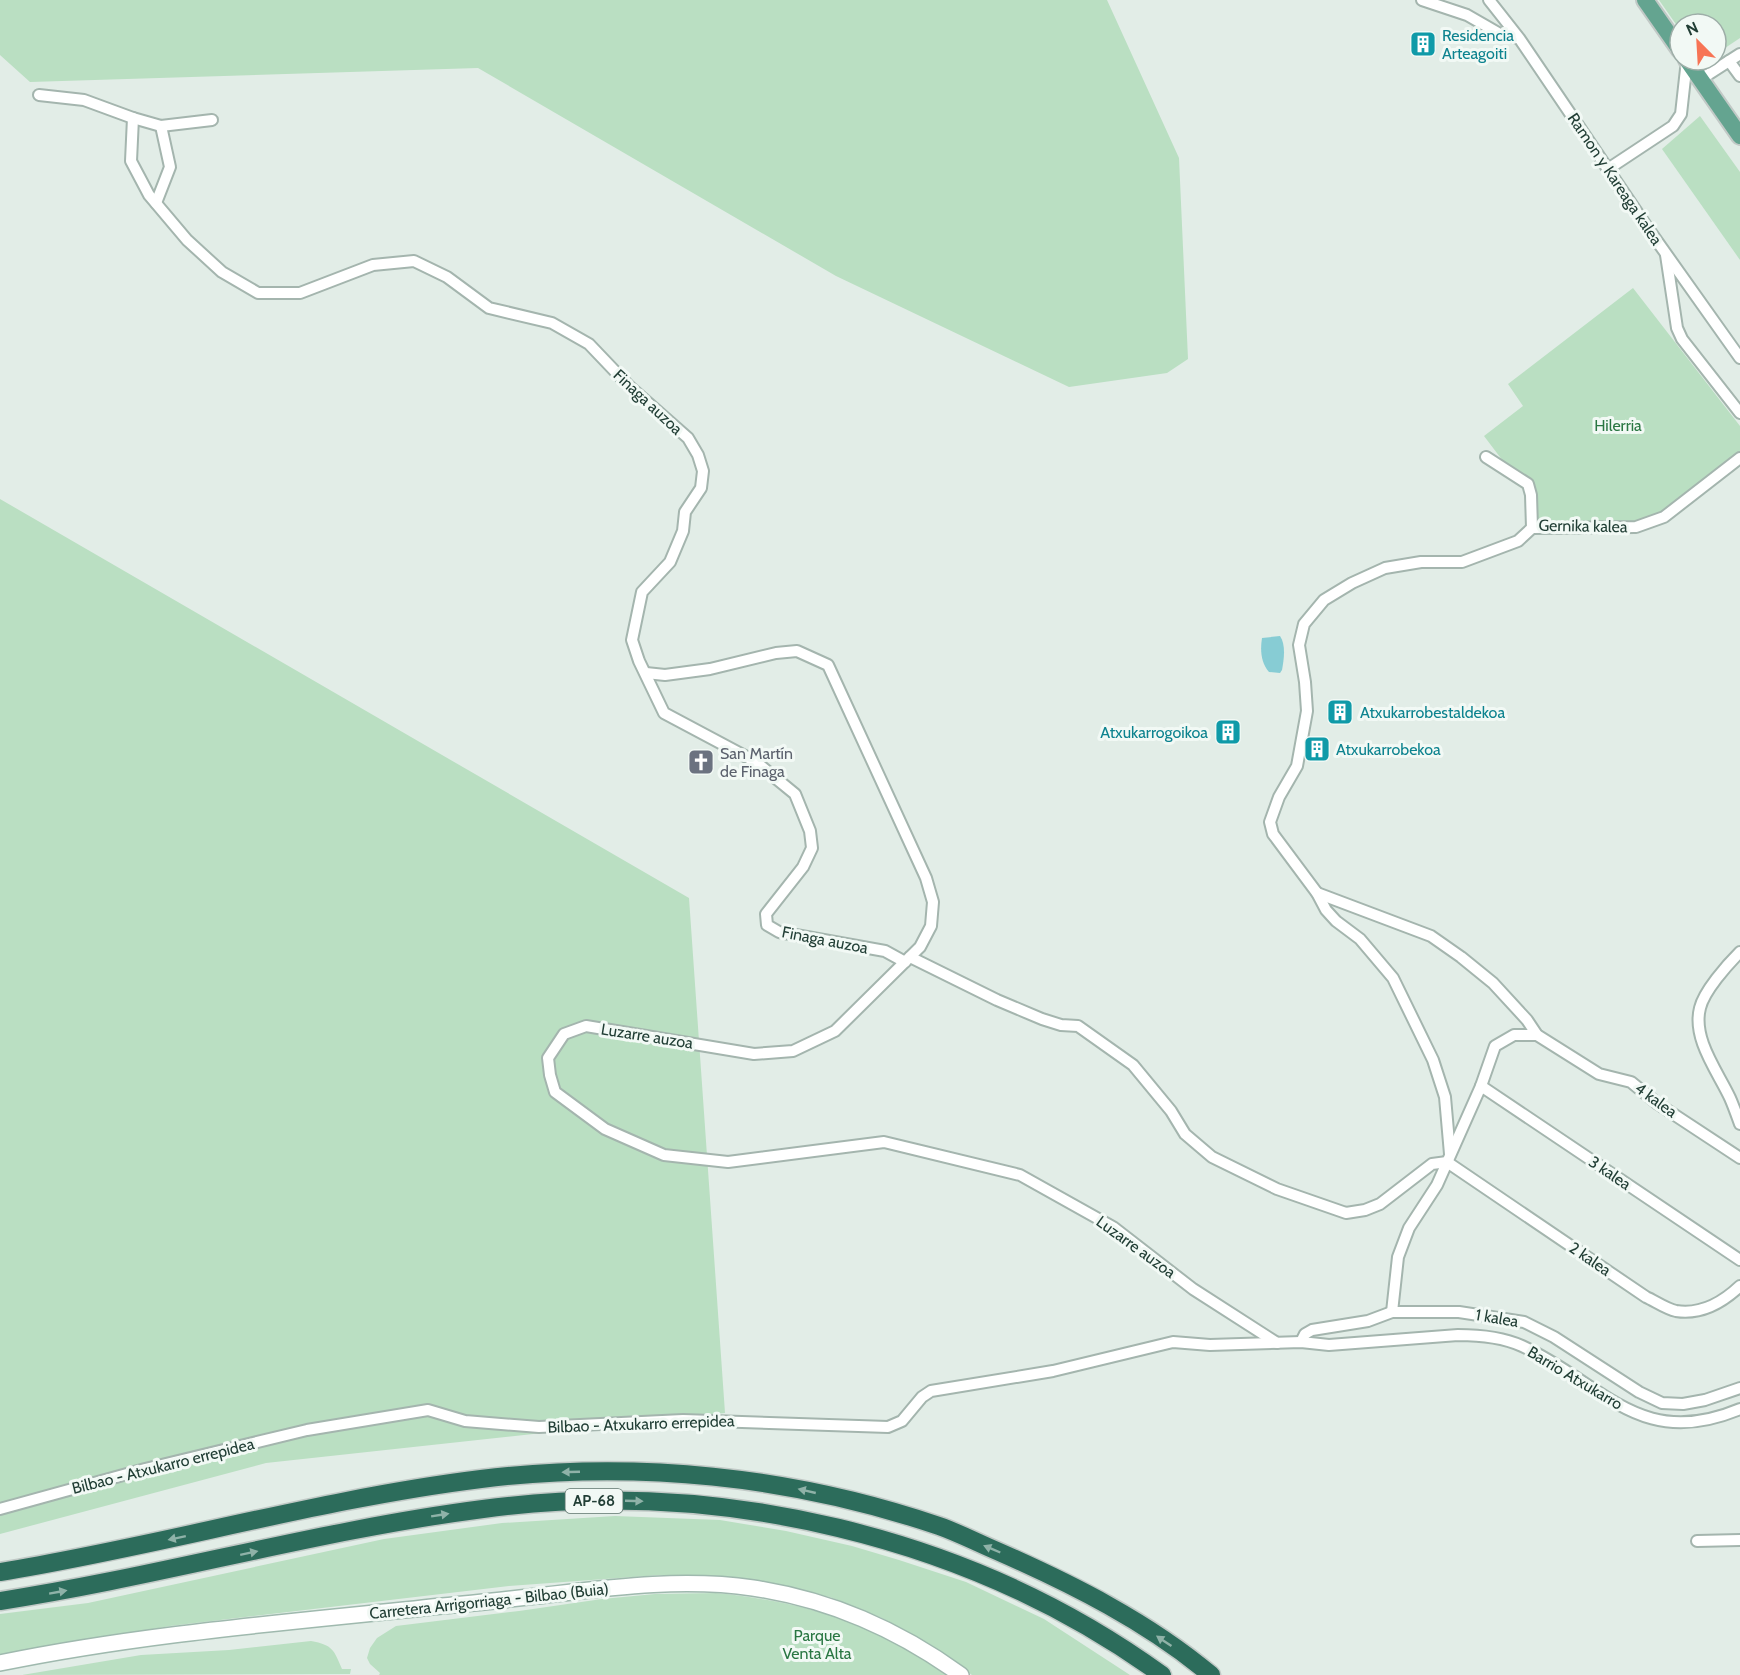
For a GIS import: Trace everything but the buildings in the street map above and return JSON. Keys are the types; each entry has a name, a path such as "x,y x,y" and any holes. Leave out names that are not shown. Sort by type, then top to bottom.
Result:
{"highway":[{"name":"AP-68","path":"0,1572 102,1554 357,1500 471,1480 592,1472 707,1476 799,1489 855,1502 942,1527 1047,1573 1097,1600 1148,1630 1211,1675"},
{"name":"AP-68","path":"0,1601 97,1585 325,1536 442,1514 564,1502 667,1503 742,1510 793,1518 848,1530 933,1555 1030,1597 1104,1637 1162,1675"}],"main road":[{"path":"1645,0 1668,33"},
{"path":"1695,72 1740,136"}],"street":[{"path":"1422,0 1467,15 1500,34 1519,38"},
{"path":"1467,15 1487,12 1491,9 1490,1"},
{"name":"Ramon y Kareaga kalea","path":"1490,1 1519,38 1740,358"},
{"path":"1487,26 1498,24 1502,19"},
{"path":"1701,80 1740,54"},
{"path":"1729,61 1740,76"},
{"path":"1608,169 1673,126 1681,114 1686,72"},
{"path":"39,95 84,100 161,126 212,120"},
{"path":"133,118 131,161 149,195 156,202 170,167 161,126"},
{"name":"Finaga auzoa","path":"156,202 188,240 222,272 258,293 300,293 373,265 414,261 447,277 489,308 552,323 589,344 630,387 688,438 698,455 703,471 701,488 685,512 683,531 670,562 642,592 632,640 639,661 664,713 756,762 795,794 810,831 812,848 803,867 766,914 767,925 779,932 885,951 908,959"},
{"path":"1666,253 1677,328 1682,339 1740,413"},
{"name":"Gernika kalea","path":"1486,457 1528,484 1532,495 1532,528 1636,527 1664,517 1740,458"},
{"path":"1448,1158 1445,1096 1433,1060 1393,978 1360,939 1336,921 1326,910 1317,893 1273,834 1270,822 1279,797 1297,766 1307,711 1299,645 1304,624 1324,600 1360,579 1385,568 1421,562 1462,562 1518,541 1532,528"},
{"name":"Luzarre auzoa","path":"646,673 665,675 710,669 776,653 797,651 828,665 926,878 933,902 931,926 920,947 835,1031 793,1051 754,1054 586,1026 564,1034 548,1058 555,1092 605,1129 664,1155 728,1162 884,1142 1020,1175 1113,1227 1193,1288 1277,1343"},
{"path":"1317,893 1431,936 1493,983 1527,1020 1537,1035"},
{"path":"1740,952 1714,983 1704,1000 1700,1008 1699,1029 1706,1049 1736,1098 1740,1124"},
{"path":"908,959 1042,1019 1061,1025 1078,1026 1133,1065 1172,1111 1185,1134 1212,1157 1277,1189 1346,1212 1365,1210 1380,1204 1432,1164 1448,1158"},
{"path":"1392,1312 1398,1257 1409,1228 1437,1185 1481,1086 1495,1046 1514,1035 1537,1035"},
{"name":"4 kalea","path":"1537,1035 1599,1074 1631,1082 1658,1104 1740,1158"},
{"name":"3 kalea","path":"1481,1086 1740,1260"},
{"name":"2 kalea","path":"1448,1158 1646,1297 1676,1311 1705,1310 1728,1298 1740,1286"},
{"name":"1 kalea","path":"1300,1342 1305,1334 1312,1330 1368,1321 1392,1312 1459,1312 1524,1322 1554,1337 1639,1392 1662,1403 1683,1404 1705,1400 1740,1388"},
{"name":"Barrio Atxukarro","path":"1277,1343 1300,1342 1329,1346 1458,1335 1497,1338 1520,1345 1628,1410 1649,1419 1671,1423 1698,1423 1740,1409"},
{"name":"Bilbao - Atxukarro errepidea","path":"0,1509 145,1468 307,1430 429,1410 465,1421 539,1427 683,1420 888,1428 902,1421 922,1397 931,1391 1053,1371 1173,1342 1210,1345 1277,1343"},
{"path":"1697,1541 1740,1540"},
{"name":"Carretera Arrigorriaga - Bilbao (Buia)","path":"0,1663 84,1647 205,1630 619,1586 680,1584 750,1588 837,1608 882,1626 930,1653 961,1675"}],"green space":[{"path":"0,0 1107,0 1179,158 1188,359 1167,373 1069,387 836,276 478,68 30,82 0,55"},
{"path":"1659,0 1740,0 1740,38 1728,46 1728,12 1668,13"},
{"path":"1700,116 1740,172 1740,260 1662,149"},
{"name":"Hilerria","path":"1633,288 1740,426 1740,453 1667,510 1629,524 1534,527 1534,483 1506,465 1484,436 1523,406 1508,384"},
{"path":"0,499 689,898 725,1413 266,1463 0,1534"},
{"path":"615,1516 720,1520 786,1531 852,1546 899,1560 966,1582 1044,1619 1130,1675 972,1675 933,1646 882,1618 830,1597 769,1584 660,1575 509,1586 170,1626 0,1656 0,1614 88,1603 384,1539 502,1523"},
{"name":"Parque Venta Alta","path":"716,1593 779,1602 838,1618 893,1642 947,1675 379,1675 380,1673 367,1658 377,1638 396,1626 602,1599 655,1594"},
{"path":"311,1641 324,1644 332,1649 342,1669 351,1669 350,1674 22,1675 141,1655 229,1650"}],"water":[{"path":"1280,636 1284,648 1282,670 1280,673 1269,672 1262,656 1262,638"}],"place":[{"name":"Residencia Arteagoiti","path":"1423,44"},
{"name":"Atxukarrobestaldekoa","path":"1340,712"},
{"name":"Atxukarrogoikoa","path":"1228,732"},
{"name":"Atxukarrobekoa","path":"1317,749"},
{"name":"San Martín de Finaga","path":"701,762"}]}
